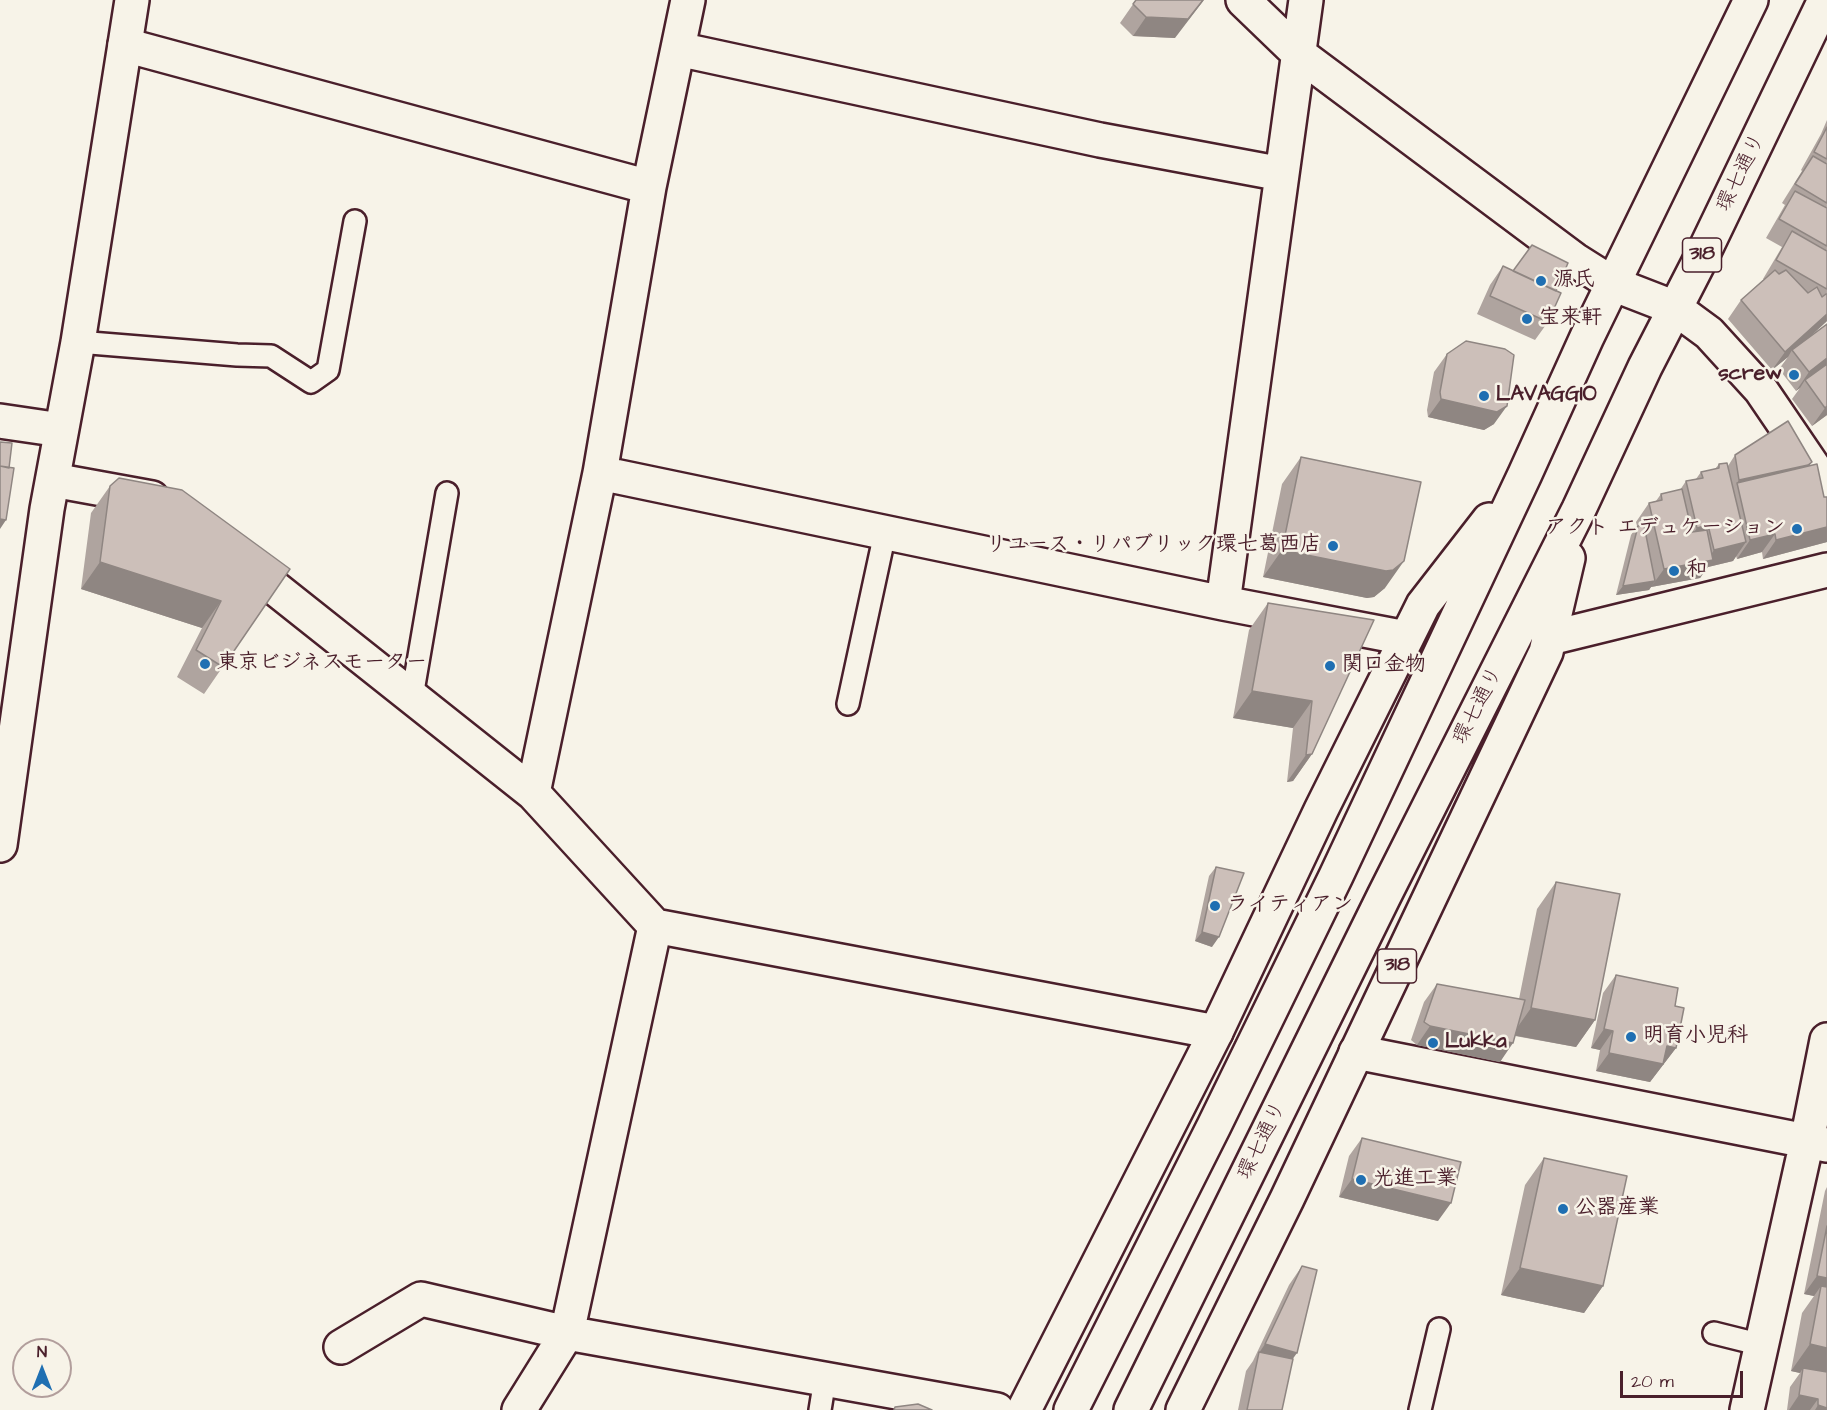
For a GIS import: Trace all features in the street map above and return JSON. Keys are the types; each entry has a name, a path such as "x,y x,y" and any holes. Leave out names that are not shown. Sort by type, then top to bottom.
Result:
{"street":[{"path":"0,845 48,509 78,342 132,0"},
{"path":"533,793 600,473 649,187 688,0"},
{"path":"1243,0 1299,54 1575,260 1613,284 1675,308 1709,333 1761,390 1827,487"},
{"path":"1223,603 1306,0"},
{"path":"1071,1410 1214,1126 1336,876 1613,284 1751,0"},
{"name":"環七通り","path":"1131,1410 1384,896 1579,509 1825,0"},
{"path":"125,45 649,187"},
{"path":"678,49 1100,140 1282,174"},
{"path":"0,421 61,430"},
{"path":"600,473 1223,603 1406,638"},
{"path":"1024,1410 1216,1032 1321,810 1423,605 1525,474"},
{"path":"53,480 163,501 182,515"},
{"name":"318","path":"1183,1410 1546,652 1579,509"},
{"path":"219,544 533,793 655,926 1216,1032"},
{"path":"1550,638 1827,570"},
{"path":"519,1410 567,1333 655,926"},
{"path":"1747,1410 1762,1345 1817,1143 1827,1040"},
{"path":"1356,1052 1817,1143"},
{"path":"341,1347 421,1299 823,1394 996,1410"}],"lane":[{"path":"78,342 271,356 311,382 328,370 356,221"},
{"path":"412,697 447,493"},
{"path":"848,704 885,533"},
{"path":"1420,1410 1439,1329"},
{"path":"1714,1333 1762,1345"}],"building":[{"path":"1136,0 1203,0 1188,19 1146,17 1133,4"},
{"path":"1827,127 1827,159 1814,152"},
{"path":"1813,156 1827,164 1827,203 1795,184"},
{"path":"1795,191 1827,208 1827,246 1779,219"},
{"path":"1792,231 1827,251 1827,289 1776,260"},
{"path":"1532,245 1568,263 1556,291 1513,271"},
{"path":"1503,266 1561,293 1548,322 1490,296"},
{"path":"1775,270 1779,274 1786,270 1808,293 1817,287 1822,297 1827,294 1827,314 1785,352 1741,300"},
{"path":"1827,324 1827,358 1809,372 1792,350"},
{"path":"1466,341 1505,349 1514,355 1507,406 1497,412 1441,399 1440,392 1447,354"},
{"path":"1827,364 1827,406 1825,408 1805,380"},
{"path":"1788,421 1812,462 1808,465 1739,480 1735,455"},
{"path":"0,442 12,443 9,468 0,466"},
{"path":"1301,457 1421,482 1404,561 1393,570 1386,571 1282,550"},
{"path":"1727,463 1746,542 1714,550 1708,525 1697,528 1686,481 1703,478 1701,472 1719,468 1719,464"},
{"path":"1817,464 1824,497 1827,497 1827,527 1776,540 1775,534 1750,540 1737,483"},
{"path":"0,466 14,468 6,520 0,519"},
{"path":"119,478 182,490 290,569 223,667 196,650 221,601 100,562 110,486"},
{"path":"1682,489 1692,532 1707,530 1713,560 1664,569 1649,503 1662,500 1661,494"},
{"path":"1644,525 1655,581 1623,586 1638,526"},
{"path":"1268,603 1374,620 1312,754 1306,755 1312,701 1252,691"},
{"path":"1216,867 1244,873 1219,937 1202,932"},
{"path":"1556,882 1620,894 1595,1020 1531,1008"},
{"name":"明育小児科","path":"1616,975 1678,988 1675,1006 1684,1008 1676,1048 1667,1046 1663,1064 1609,1053 1613,1031 1604,1029"},
{"path":"1437,984 1525,1000 1513,1043 1430,1026 1424,1022"},
{"path":"1362,1138 1461,1162 1451,1203 1352,1179"},
{"path":"1544,1158 1627,1176 1603,1286 1520,1268"},
{"path":"1827,1226 1827,1278 1817,1276"},
{"path":"1302,1266 1317,1270 1297,1353 1265,1344"},
{"path":"1821,1286 1827,1287 1827,1348 1810,1344"},
{"path":"1259,1352 1293,1359 1282,1410 1247,1410"},
{"path":"1803,1368 1827,1372 1827,1408 1818,1405 1818,1399 1799,1395"},
{"path":"918,1404 932,1410 894,1410 895,1407"}],"place":[{"name":"源氏","path":"1541,281"},
{"name":"宝来軒","path":"1527,319"},
{"name":"screw","path":"1794,375"},
{"name":"LAVAGGIO","path":"1484,396"},
{"name":"アクト エデュケーション","path":"1797,529"},
{"name":"リユース・リパブリック環七葛西店","path":"1333,546"},
{"name":"和","path":"1674,571"},
{"name":"東京ビジネスモーター","path":"205,664"},
{"name":"関口金物","path":"1330,666"},
{"name":"ライティアン","path":"1215,906"},
{"name":"明育小児科","path":"1631,1037"},
{"name":"Lukka","path":"1433,1043"},
{"name":"光進工業","path":"1361,1180"},
{"name":"公器産業","path":"1563,1209"}]}
